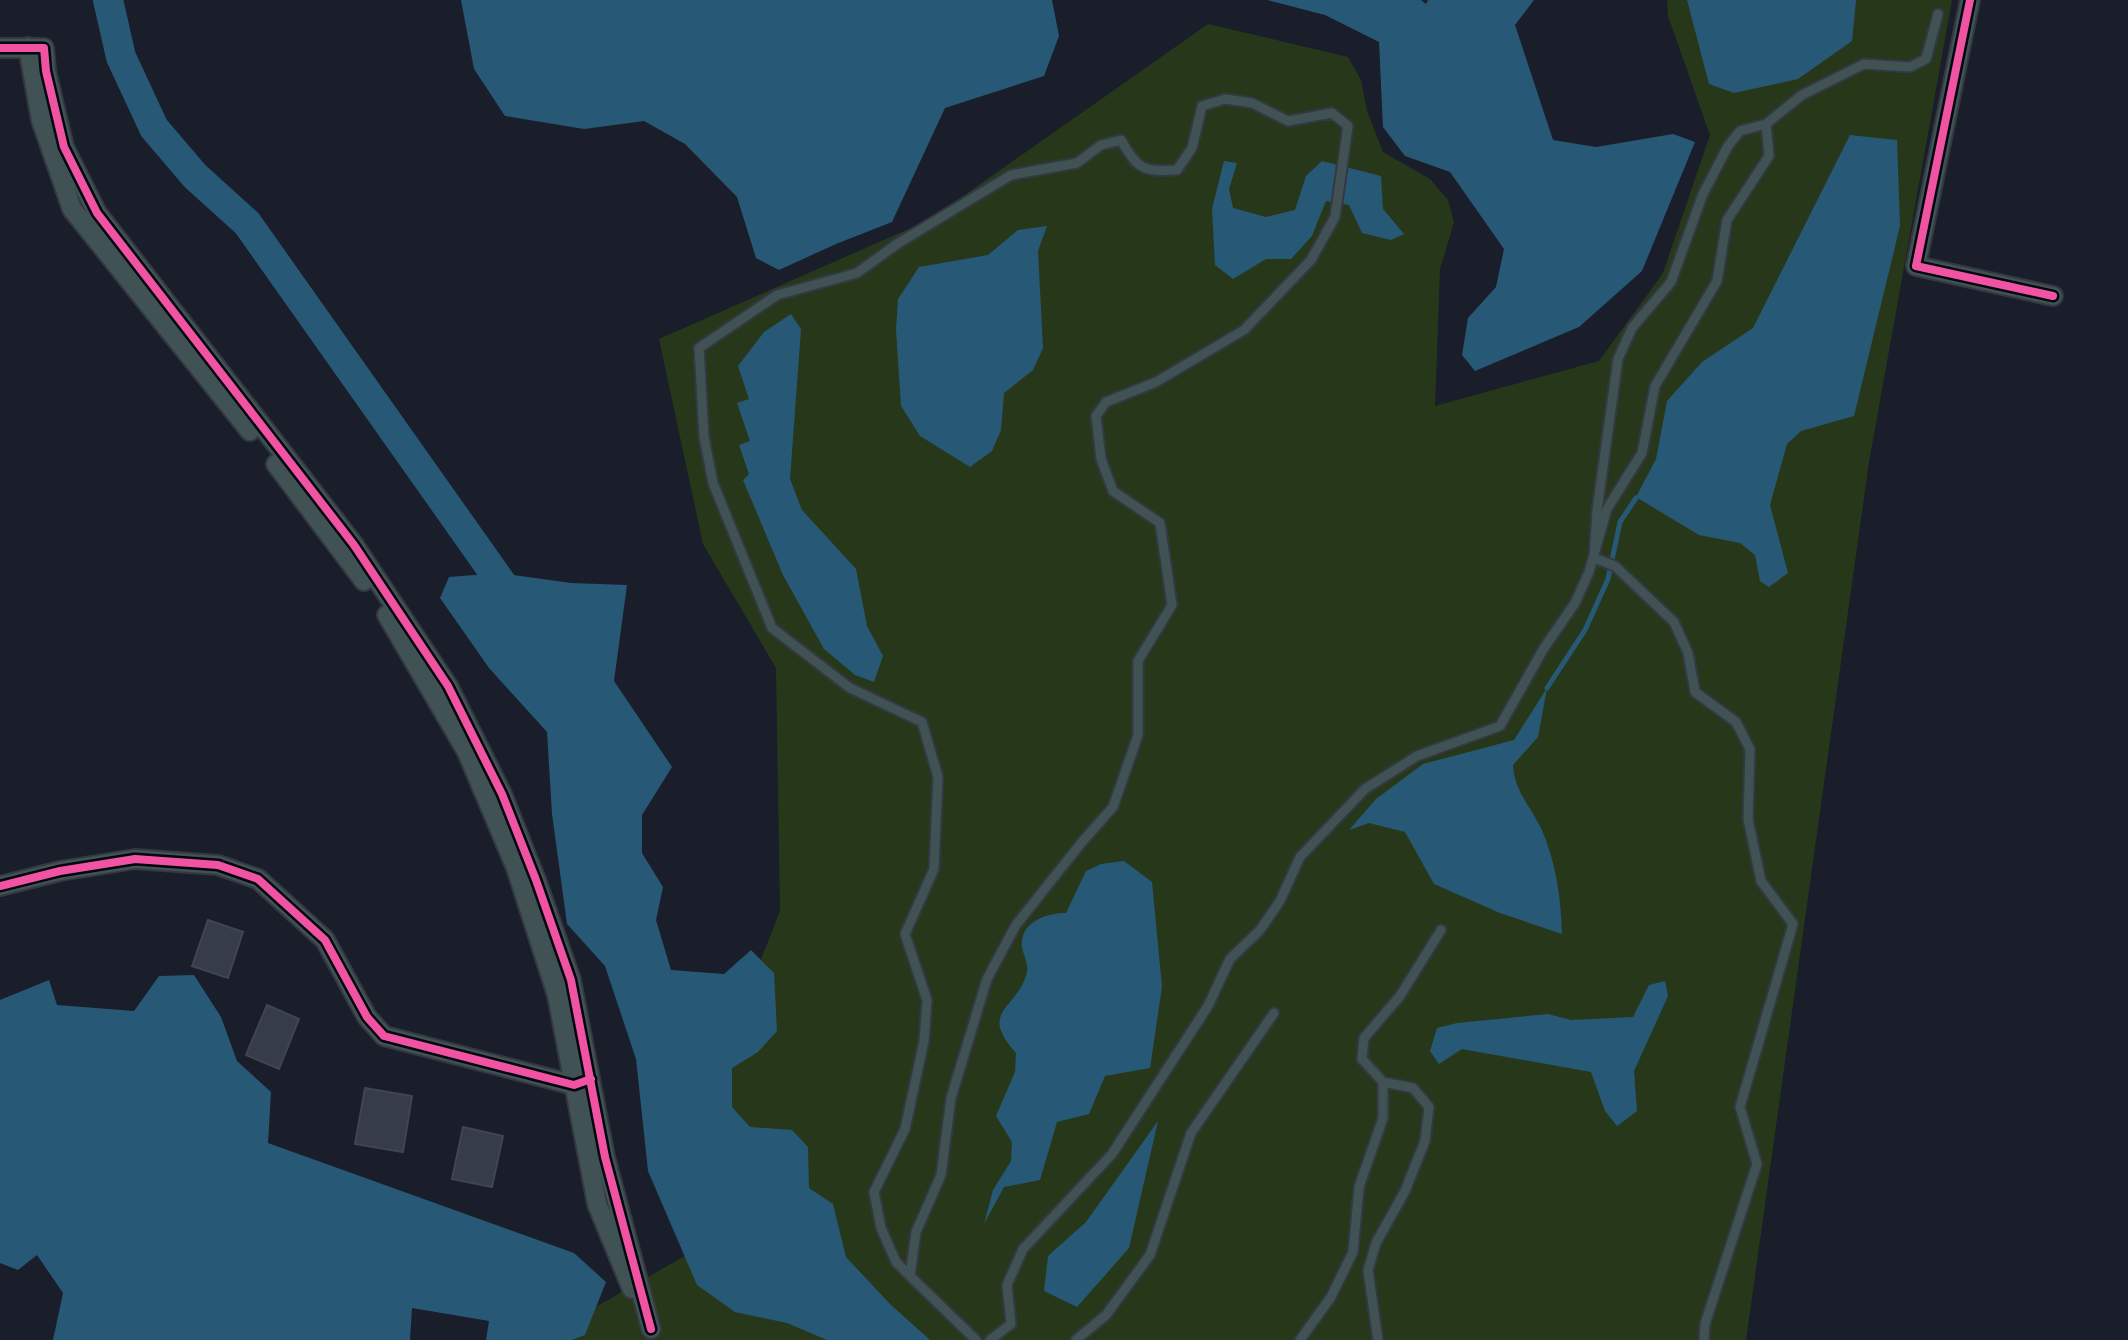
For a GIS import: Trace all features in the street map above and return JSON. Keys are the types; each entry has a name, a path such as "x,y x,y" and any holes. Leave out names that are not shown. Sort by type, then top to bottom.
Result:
{"street":[{"path":"1970,0 1916,266 2053,296"},
{"path":"0,48 36,47 41,120 72,209 248,428 378,599 467,752 521,882 583,1082 597,1204 620,1264 656,1334"},
{"path":"0,886 60,871 135,859 218,865 258,879 325,940 367,1017 384,1036 583,1082"}],"lane":[{"path":"1594,558 1597,510 1618,359 1632,328 1671,282 1703,194 1728,146 1740,131 1766,124 1802,95 1864,64 1910,67 1926,59 1938,14"},
{"path":"910,1276 916,1232 941,1175 951,1098 987,979 1016,925 1113,807 1138,735 1138,661 1172,605 1160,523 1113,491 1101,459 1096,416 1106,402 1156,382 1244,330 1311,260 1335,217 1345,158 1348,126 1332,113 1288,121 1252,103 1225,99 1202,106 1192,148 1177,170 1151,172 1135,164 1121,140 1101,145 1077,163 1011,175 897,244 857,273 777,295 699,348 704,437 713,483 772,628 850,688 922,722 938,777 934,869 905,934 927,1000 924,1041 905,1129 874,1192 881,1228 896,1262 966,1336 976,1340"},
{"path":"990,1340 1011,1324 1007,1285 1023,1249 1112,1154 1208,1006 1230,959 1260,930 1280,901 1300,857 1365,789 1417,756 1500,726 1544,648 1575,603 1594,558 1607,509 1642,453 1655,386 1717,281 1727,220 1769,156 1766,124"},
{"path":"1594,558 1615,566 1674,622 1688,653 1695,692 1736,722 1750,749 1748,819 1761,881 1793,924 1740,1107 1757,1164 1705,1324 1704,1340"},
{"path":"1378,1340 1368,1270 1376,1243 1405,1191 1425,1141 1429,1107 1413,1088 1383,1082 1362,1059 1364,1038 1400,996 1441,930"},
{"path":"1076,1340 1106,1315 1150,1255 1191,1133 1274,1013"},
{"path":"1300,1340 1331,1297 1353,1252 1359,1187 1383,1118 1383,1082"}],"green space":[{"path":"1667,0 1952,0 1869,462 1746,1340 538,1340 697,1249 702,1110 780,911 776,668 703,544 659,339 929,220 1208,24 1348,57 1361,80 1367,111 1383,152 1430,179 1448,200 1454,222 1440,269 1435,406 1599,361 1663,273 1710,135 1668,16"}],"water":[{"path":"461,0 1052,0 1059,36 1044,76 945,108 892,222 779,270 756,258 737,197 685,144 644,121 584,129 505,116 474,69"},
{"path":"1267,0 1421,0 1426,4 1428,0 1534,0 1515,25 1553,140 1596,147 1673,134 1695,142 1642,271 1579,327 1475,371 1462,355 1468,318 1496,287 1504,249 1450,172 1405,156 1383,127 1379,42 1325,15"},
{"path":"1687,0 1856,0 1852,41 1798,79 1734,93 1709,84"},
{"path":"1850,135 1897,140 1900,226 1854,416 1801,431 1787,444 1770,505 1788,573 1769,587 1760,581 1755,555 1740,543 1699,535 1636,497 1656,459 1667,401 1702,362 1753,328"},
{"path":"1224,161 1237,163 1229,189 1233,208 1266,217 1295,210 1306,176 1322,161 1381,176 1383,209 1404,234 1391,240 1362,233 1349,205 1326,201 1312,236 1291,259 1266,259 1233,279 1215,265 1212,209"},
{"path":"1047,226 1038,251 1043,348 1033,370 1004,393 1001,430 992,451 970,467 920,436 901,406 896,330 898,299 919,267 988,255 1018,230"},
{"path":"791,314 801,329 790,479 802,510 856,569 867,626 883,656 874,682 855,675 824,649 783,575 743,480 749,474 739,445 750,441 737,403 749,399 738,366 764,332"},
{"path":"500,573 571,583 627,585 614,681 672,767 642,815 642,853 663,887 656,920 671,970 724,974 751,950 774,973 777,1031 758,1052 732,1068 732,1107 750,1127 792,1130 808,1147 809,1188 833,1204 846,1257 890,1304 930,1340 827,1340 787,1323 735,1312 697,1285 648,1171 636,1059 605,966 567,924 552,814 547,732 489,668 440,598 449,577"},
{"path":"1547,688 1538,737 1513,765 1519,790 1541,828 1554,867 1562,934 1500,913 1434,884 1405,832 1369,823 1349,830 1376,799 1423,764 1514,740"},
{"path":"1124,861 1152,882 1162,987 1150,1068 1105,1076 1089,1114 1057,1122 1040,1180 1004,1187 984,1224 993,1190 1011,1161 1012,1142 996,1116 1015,1072 1016,1053 1005,1039 1000,1018 1027,972 1022,945 1024,934 1038,919 1066,913 1086,871 1101,864"},
{"path":"194,975 221,1017 237,1061 271,1092 268,1143 574,1253 606,1282 585,1335 572,1340 486,1340 489,1321 412,1308 410,1340 53,1340 63,1293 37,1255 18,1270 0,1263 0,1000 49,980 57,1005 134,1011 159,976"},
{"path":"1665,981 1668,996 1634,1071 1637,1111 1617,1126 1605,1111 1591,1072 1462,1049 1439,1064 1430,1051 1437,1028 1457,1023 1548,1014 1571,1020 1633,1017 1649,985"},
{"path":"1158,1121 1129,1248 1077,1307 1044,1291 1048,1256 1086,1222"}],"building":[{"path":"208,920 243,932 228,978 192,966"},
{"path":"267,1005 299,1019 279,1069 246,1055"},
{"path":"365,1088 412,1096 403,1152 355,1144"},
{"path":"463,1127 503,1136 492,1187 452,1179"}],"waterway":[{"path":"108,0 121,57 154,128 195,176 247,223 517,605"},
{"path":"1547,688 1585,630 1608,579 1620,522 1636,498"}],"cycle path":[{"path":"1970,0 1916,266 2053,296"},
{"path":"0,48 44,48 46,71 64,147 97,213 354,545 448,686 502,794 571,980 605,1157 651,1329"},
{"path":"0,886 60,871 135,859 218,865 258,879 325,940 367,1017 384,1036 574,1085 591,1079"}]}
